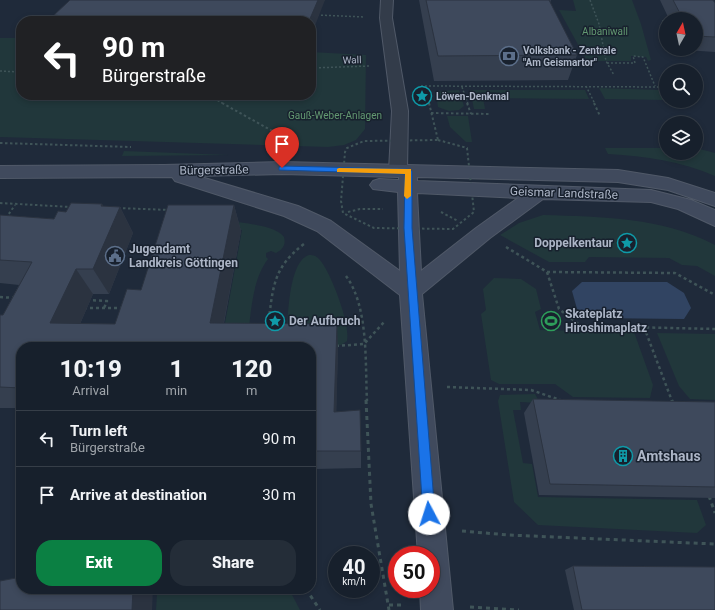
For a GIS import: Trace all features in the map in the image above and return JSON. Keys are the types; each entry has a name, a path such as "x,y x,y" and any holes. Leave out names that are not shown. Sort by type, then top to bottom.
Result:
{"main road":[{"name":"Bürgerstraße","path":"0,172 164,171 403,179"},
{"path":"164,171 291,211 324,226 412,291"},
{"name":"Geismar Landstraße","path":"403,179 618,176 669,183 698,192 711,210"},
{"name":"Geismar Landstraße","path":"403,179 539,192 652,196 711,210"},
{"path":"403,179 399,249 412,291 430,528 438,610"},
{"path":"412,291 483,233 539,192"}],"street":[{"path":"386,0 386,18 392,66 400,111 403,179"}],"path":[{"path":"590,0 599,24 607,63 614,75"},
{"path":"315,15 386,18"},
{"path":"607,63 635,63 633,56 643,57 655,86"},
{"name":"Wall","path":"316,68 392,66"},
{"path":"0,71 16,72"},
{"path":"396,84 462,87 659,86"},
{"path":"425,86 438,140"},
{"path":"586,86 600,116"},
{"path":"462,87 471,114"},
{"path":"216,100 276,133 290,146"},
{"path":"431,113 491,114"},
{"path":"0,203 15,205 78,207"},
{"path":"4,222 15,205"},
{"path":"110,208 173,210"},
{"path":"267,331 273,292 282,265 290,255 309,240"},
{"path":"520,256 547,272 675,273 715,295"},
{"path":"547,272 559,309 581,326 715,329"},
{"path":"345,275 349,280 360,307 364,344 371,504 389,610"},
{"path":"0,296 15,298 20,303"},
{"path":"83,300 107,301 104,308"},
{"path":"81,308 127,308"},
{"path":"644,327 675,409"},
{"path":"332,346 364,344"},
{"path":"419,386 531,390 559,400 566,400"},
{"path":"665,402 679,402"},
{"path":"707,492 715,513"},
{"path":"430,528 508,535 715,544"},
{"path":"309,594 320,610"}],"green space":[{"name":"Albaniwall","path":"573,0 632,0 641,24 651,60 648,61 646,57 631,56 631,61 587,61 559,10 576,11"},
{"name":"Gauß-Weber-Anlagen","path":"0,38 16,38 16,100 316,100 316,52 366,55 365,129 356,140 344,145 328,147 0,137"},
{"path":"599,88 659,90 659,100 605,99"},
{"path":"459,90 464,106 459,110 449,111 438,107 436,94 441,91"},
{"path":"470,90 585,90 589,99 483,98 485,109 474,109"},
{"path":"447,116 468,116 472,142 466,142 450,127"},
{"path":"605,148 659,148 659,159 608,154"},
{"path":"703,150 715,153 715,176 702,171 663,160 703,160"},
{"path":"124,151 229,155 122,156"},
{"path":"543,215 631,220 674,229 695,236 715,245 715,276 697,266 682,265 669,258 589,257 585,262 549,262 500,235 519,223"},
{"path":"203,220 258,225 270,228 284,237 284,245 280,250 276,253 271,251 266,253 266,257 268,259 262,268 255,288 247,342 222,342 242,230 177,230"},
{"path":"309,255 316,256 323,264 334,285 346,323 347,341 341,345 316,345 316,342 286,342 290,295 296,269 302,260"},
{"path":"494,278 521,279 536,289 541,309 535,312 540,330 634,332 653,385 650,398 573,397 555,384 499,384 491,380 481,314 486,310 483,289"},
{"path":"657,333 715,334 715,400 690,399 679,386"},
{"path":"535,394 540,403 520,402 521,410 513,410 523,463 532,464 538,497 697,500 706,525 697,533 538,525 514,502 498,401 500,395"},
{"path":"157,594 292,594 300,610 156,610"}],"water":[{"path":"582,282 667,282 684,293 691,308 684,319 591,318 577,309 572,291"}],"building":[{"path":"70,0 318,0 311,16 54,15"},
{"path":"426,0 549,0 577,55 438,56"},
{"path":"673,0 713,0 715,3 715,37 703,36 703,12 679,12"},
{"path":"71,203 102,204 101,206 120,207 93,269 76,269 50,323 115,324 127,289 141,290 168,205 234,205 210,323 337,324 334,412 360,410 361,451 316,451 316,342 16,342 16,388 0,387 0,315 3,315 32,262 0,260 0,215 54,219 58,211 66,212"},
{"name":"Amtshaus","path":"533,399 715,402 715,487 550,484"},
{"path":"573,566 715,567 715,610 582,610"},
{"path":"16,578 16,594 133,594 132,610 0,610 0,581"}],"slow traffic":[{"path":"339,170 408,171 407,196"}],"place":[{"name":"Volksbank - Zentrale \"Am Geismartor\"","path":"509,56"},
{"name":"Löwen-Denkmal","path":"422,96"},
{"name":"Doppelkentaur","path":"627,243"},
{"name":"Jugendamt Landkreis Göttingen","path":"115,256"},
{"name":"Der Aufbruch","path":"275,321"},
{"name":"Skateplatz Hiroshimaplatz","path":"551,321"},
{"name":"Amtshaus","path":"623,456"}],"route":[{"path":"282,168 343,171 408,171 408,228 429,514"}]}
